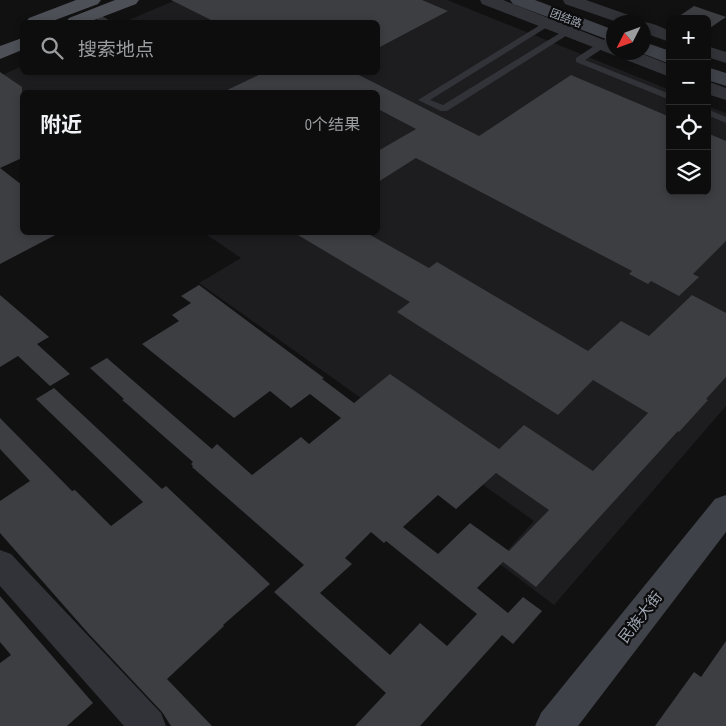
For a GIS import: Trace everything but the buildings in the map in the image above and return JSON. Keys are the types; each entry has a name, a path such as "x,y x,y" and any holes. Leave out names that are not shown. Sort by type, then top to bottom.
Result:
{"main road":[{"path":"80,20 130,0"},
{"name":"团结路","path":"519,0 575,28 606,40"},
{"name":"团结路","path":"547,0 606,22"},
{"path":"48,20 98,12"},
{"path":"0,37 20,29"},
{"path":"651,40 666,45"},
{"path":"0,53 20,45"},
{"path":"651,51 666,56"},
{"path":"711,62 726,68"},
{"path":"711,74 726,80"},
{"name":"民族大街","path":"554,726 726,508"}],"street":[{"path":"488,0 548,24 575,28"},
{"path":"571,0 612,15"},
{"path":"651,30 666,35"},
{"path":"711,52 726,58"},
{"path":"641,60 666,70"},
{"path":"711,88 726,94"},
{"path":"0,564 148,726"}],"lane":[{"path":"548,24 423,100 444,110 575,28"},
{"path":"606,44 579,60 666,95"},
{"path":"711,114 726,120"}],"shaded area":[{"path":"176,0 447,0 666,88 666,195 711,195 711,107 726,113 726,406 554,605 497,562 534,521 199,283 241,258 207,235 380,235 380,90 20,90 20,108 0,94 0,76 20,67 20,75 380,75 380,20 129,20"}]}
